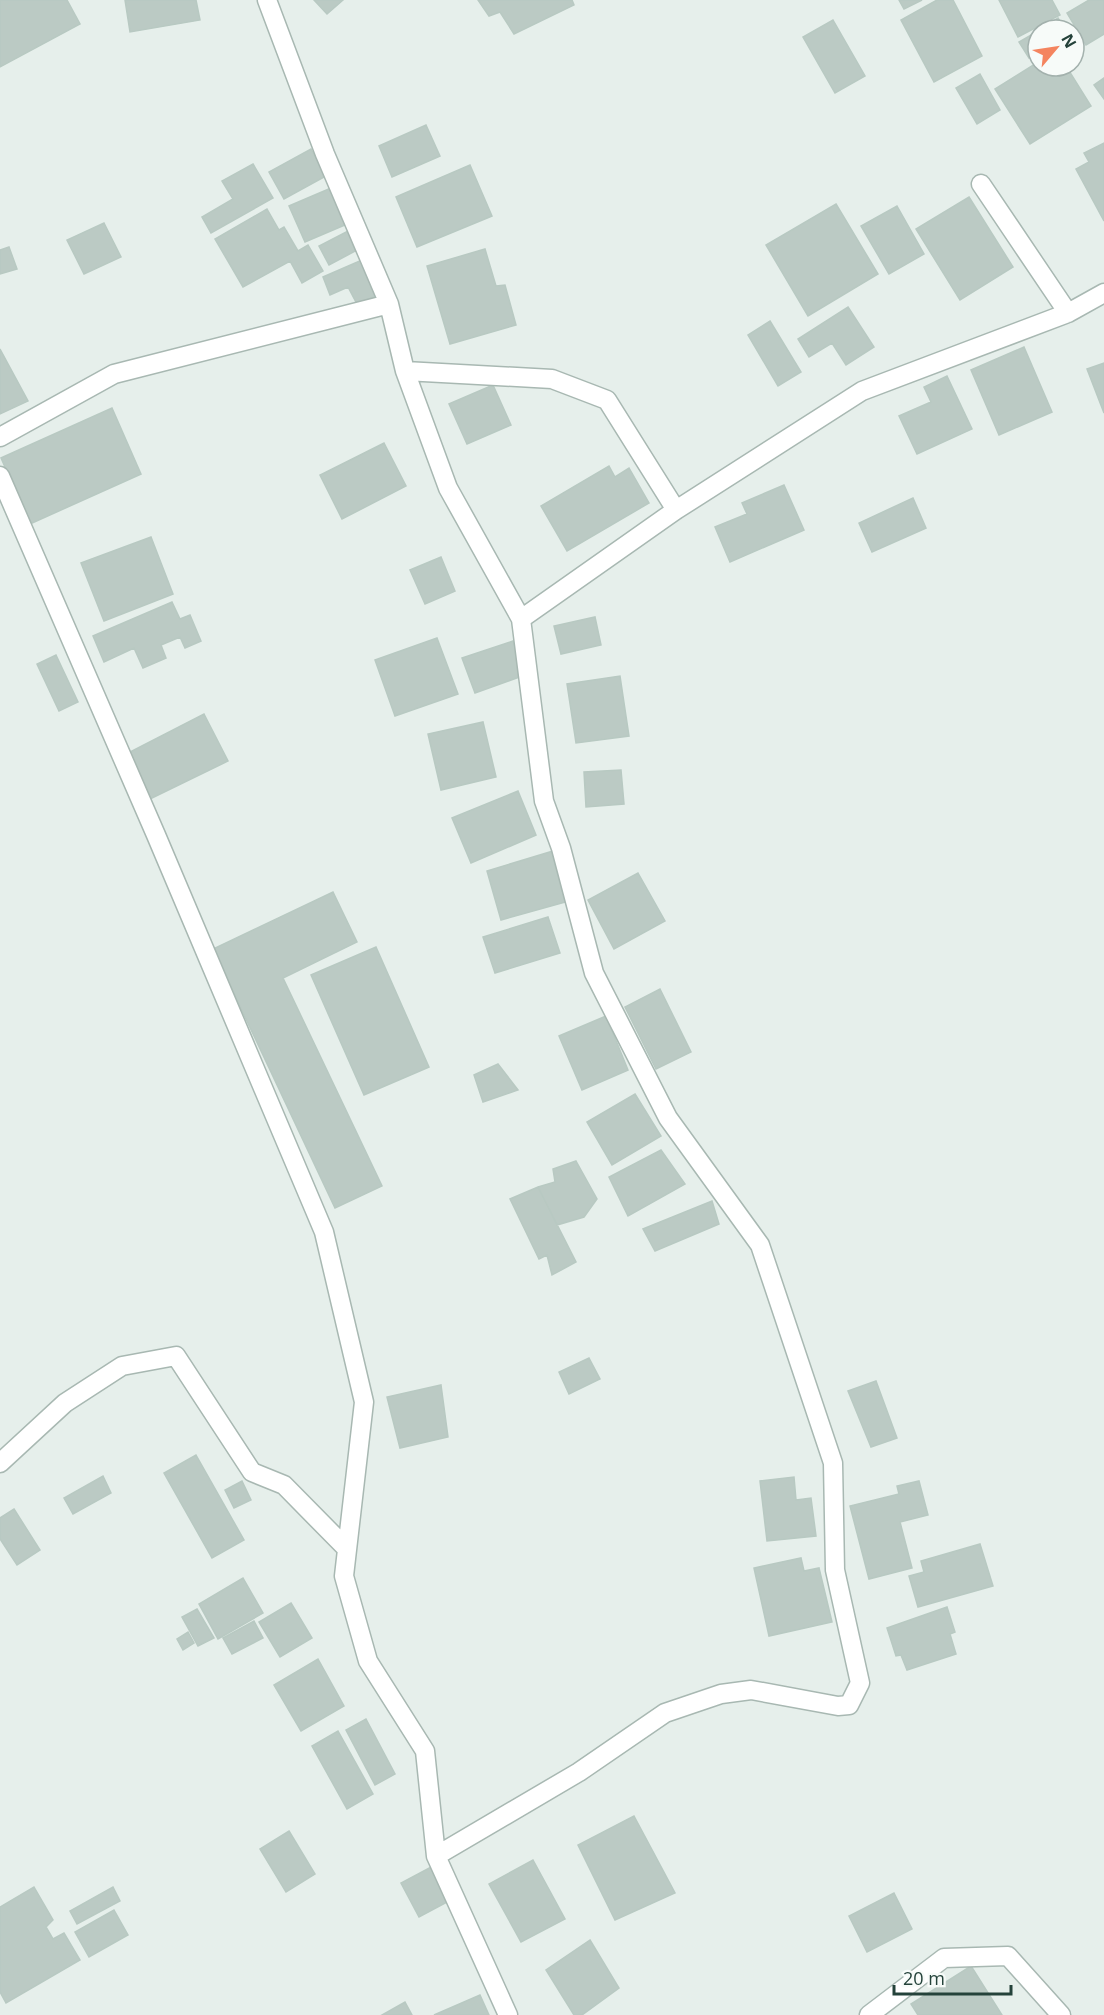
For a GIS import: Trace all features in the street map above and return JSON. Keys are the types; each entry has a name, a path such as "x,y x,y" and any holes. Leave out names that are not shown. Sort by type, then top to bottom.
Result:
{"street":[{"path":"267,0 325,154 389,304 405,371 448,488 521,619 544,801 561,848 594,973 668,1118 760,1245 833,1463 835,1570 860,1683 849,1705 838,1706 752,1690 721,1694 665,1713 579,1772 436,1856"},
{"path":"981,184 1068,313"},
{"path":"521,619 676,510 862,391 1068,313 1104,293"},
{"path":"0,437 114,374 389,304"},
{"path":"405,371 552,379 607,400 676,510"},
{"path":"0,476 156,835 324,1232 364,1402 344,1576 368,1661 425,1751 436,1856 508,2015"},
{"path":"0,1462 65,1403 122,1366 177,1356 252,1472 284,1485 347,1549"},
{"path":"869,2015 944,1958 965,1955 1008,1956 1061,2015"}],"building":[{"path":"0,0 67,0 80,24 0,67"},
{"path":"125,0 196,0 200,20 130,32"},
{"path":"314,0 343,0 327,14"},
{"path":"478,0 572,0 574,5 514,34 500,12 489,16"},
{"path":"899,0 922,0 904,9"},
{"path":"937,0 953,0 982,56 934,82 901,20"},
{"path":"999,0 1052,0 1060,15 1054,18 1026,18 1026,33 1018,37"},
{"path":"1089,0 1104,0 1104,34 1086,45 1086,18 1070,18 1067,13"},
{"path":"833,20 865,76 835,93 803,37"},
{"path":"1026,38 1026,53 1019,42"},
{"path":"1026,70 1026,78 1074,78 1091,106 1030,144 995,89"},
{"path":"980,74 1000,110 977,124 956,88"},
{"path":"1104,78 1104,99 1094,85"},
{"path":"426,125 440,156 392,177 379,146"},
{"path":"1104,143 1104,221 1076,169 1089,162 1084,153"},
{"path":"311,149 326,176 284,199 269,172"},
{"path":"253,164 273,198 211,233 202,217 233,199 222,181"},
{"path":"470,165 492,216 417,247 396,197"},
{"path":"331,188 347,224 305,242 289,206"},
{"path":"969,197 1013,267 960,300 916,229"},
{"path":"836,204 878,274 808,316 766,245"},
{"path":"897,206 924,254 889,274 861,226"},
{"path":"267,209 279,230 284,227 298,251 308,245 323,271 302,283 290,261 243,287 215,239"},
{"path":"104,223 121,257 84,274 67,240"},
{"path":"350,230 359,249 329,265 319,246"},
{"path":"9,247 17,269 0,274 0,250"},
{"path":"485,249 496,286 505,285 516,325 450,344 427,266"},
{"path":"362,260 378,295 357,304 348,287 330,295 323,277"},
{"path":"848,307 874,347 846,365 832,343 809,357 798,339"},
{"path":"770,321 801,372 778,386 748,335"},
{"path":"1024,347 1052,412 999,435 971,370"},
{"path":"0,349 28,401 0,414"},
{"path":"1104,363 1104,413 1087,369"},
{"path":"947,376 972,429 917,454 899,416 931,402 924,387"},
{"path":"493,385 511,425 467,444 449,404"},
{"path":"112,408 141,474 30,524 1,458"},
{"path":"384,443 406,486 342,519 320,475"},
{"path":"609,466 615,477 629,468 649,503 567,551 541,506"},
{"path":"784,485 804,530 730,562 715,527 747,514 742,503"},
{"path":"913,498 926,528 872,552 859,523"},
{"path":"151,537 173,594 104,621 81,563"},
{"path":"441,557 455,591 425,604 410,570"},
{"path":"172,602 180,619 190,615 201,641 185,648 180,637 161,645 166,658 143,668 134,648 104,662 93,636"},
{"path":"595,617 601,645 561,654 554,626"},
{"path":"437,638 458,694 395,716 375,660"},
{"path":"513,641 525,675 475,693 462,658"},
{"path":"56,655 78,702 59,711 37,664"},
{"path":"620,676 629,736 576,743 567,684"},
{"path":"204,714 228,761 148,800 126,754"},
{"path":"483,722 496,777 441,790 428,734"},
{"path":"621,770 624,804 586,807 584,772"},
{"path":"518,791 536,835 471,863 452,818"},
{"path":"553,851 569,901 501,920 487,871"},
{"path":"638,873 665,921 614,949 588,900"},
{"path":"333,892 357,942 283,978 382,1186 335,1208 213,949"},
{"path":"548,917 560,953 495,973 483,937"},
{"path":"376,947 429,1067 364,1095 311,975"},
{"path":"660,989 691,1052 656,1069 625,1007"},
{"path":"606,1016 628,1070 582,1090 559,1036"},
{"path":"498,1064 518,1090 483,1102 474,1075"},
{"path":"635,1094 661,1136 612,1165 587,1122"},
{"path":"661,1150 685,1184 628,1216 609,1177"},
{"path":"576,1161 597,1199 584,1217 557,1225 538,1187 555,1182 553,1169"},
{"path":"538,1187 576,1262 552,1275 547,1255 539,1259 510,1199"},
{"path":"712,1201 719,1224 655,1251 643,1229"},
{"path":"589,1358 600,1379 569,1394 559,1372"},
{"path":"876,1381 897,1438 871,1447 848,1391"},
{"path":"441,1385 448,1437 400,1448 387,1397"},
{"path":"196,1455 244,1540 212,1558 164,1473"},
{"path":"103,1476 111,1493 73,1514 64,1498"},
{"path":"794,1477 796,1500 811,1498 816,1536 767,1541 760,1481"},
{"path":"242,1481 251,1500 234,1508 225,1490"},
{"path":"919,1481 928,1515 900,1522 912,1568 869,1579 850,1506 899,1494 897,1486"},
{"path":"14,1509 40,1550 17,1565 0,1539 0,1518"},
{"path":"980,1544 993,1586 918,1607 909,1576 924,1572 921,1561"},
{"path":"801,1558 804,1571 819,1568 832,1622 769,1636 754,1568"},
{"path":"243,1578 263,1613 218,1639 199,1604"},
{"path":"291,1603 312,1638 280,1657 259,1622"},
{"path":"947,1607 955,1632 950,1634 956,1654 907,1670 901,1655 896,1656 887,1628"},
{"path":"197,1609 214,1638 198,1646 182,1617"},
{"path":"254,1621 263,1638 232,1654 223,1638"},
{"path":"188,1632 194,1643 183,1650 177,1639"},
{"path":"318,1659 344,1706 301,1731 274,1685"},
{"path":"366,1719 395,1774 375,1785 346,1730"},
{"path":"338,1731 373,1794 347,1809 312,1746"},
{"path":"634,1816 675,1893 615,1920 578,1845"},
{"path":"289,1831 315,1874 286,1892 260,1849"},
{"path":"533,1860 565,1919 521,1942 489,1884"},
{"path":"433,1866 451,1900 419,1917 401,1883"},
{"path":"34,1887 53,1920 46,1927 53,1939 64,1933 80,1960 6,2003 0,1992 0,1907"},
{"path":"113,1887 120,1901 77,1924 70,1911"},
{"path":"894,1893 912,1929 867,1952 849,1916"},
{"path":"114,1910 128,1935 89,1957 75,1932"},
{"path":"590,1940 619,1988 582,2015 574,2015 546,1970"},
{"path":"971,1966 1002,2015 918,2015 911,2004"},
{"path":"480,1995 489,2015 434,2015"},
{"path":"405,2002 412,2015 382,2015"}]}
